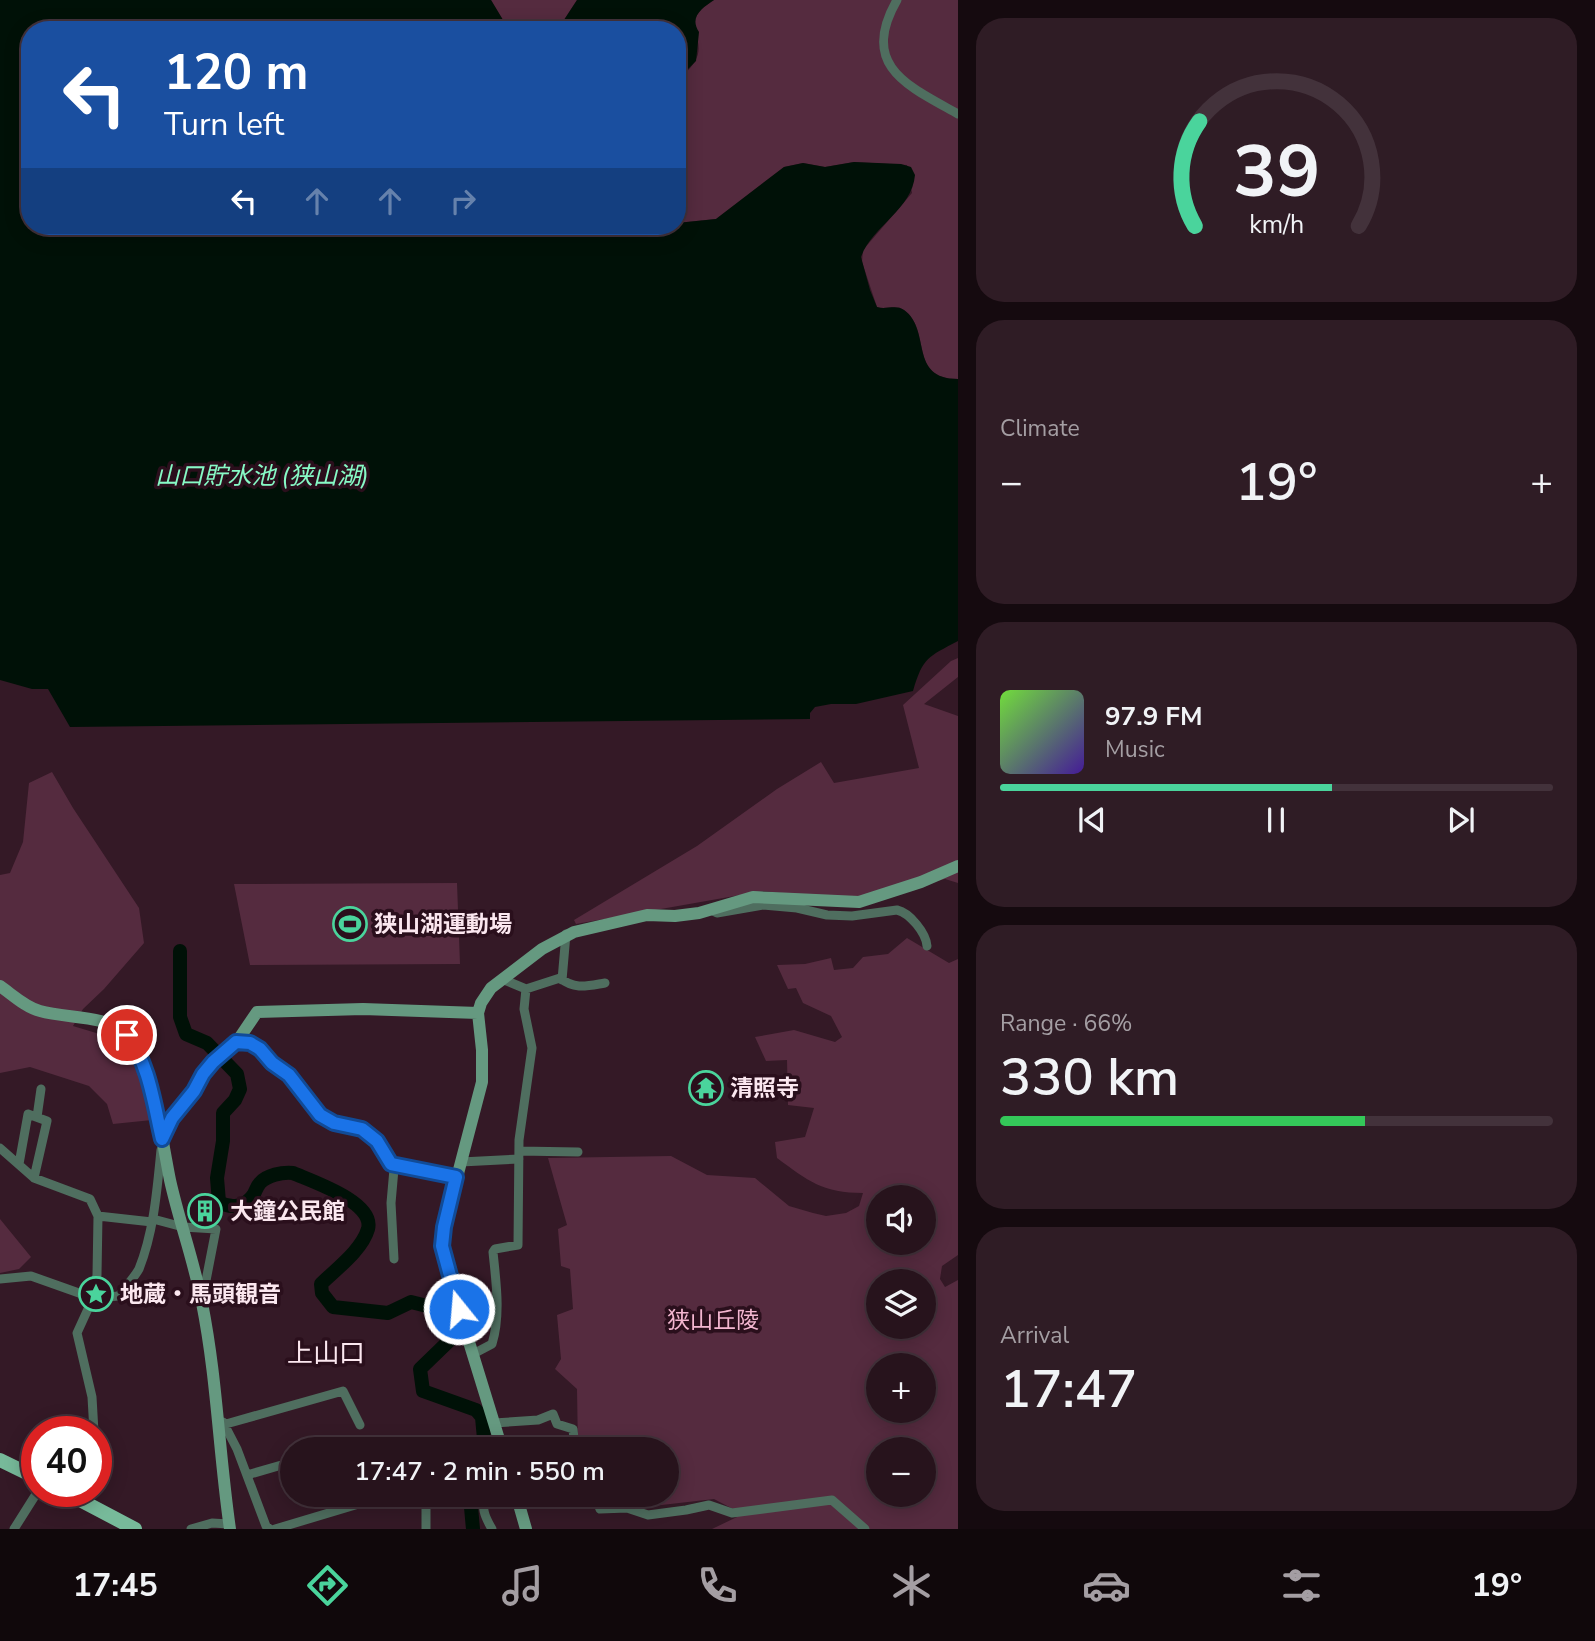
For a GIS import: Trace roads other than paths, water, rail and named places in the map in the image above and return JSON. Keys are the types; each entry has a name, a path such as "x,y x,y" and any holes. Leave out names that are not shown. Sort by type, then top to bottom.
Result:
{"main road":[{"path":"0,1460 21,1470"},
{"path":"94,1507 135,1529"}],"street":[{"path":"897,0 883,33 889,62 903,81 958,114"},
{"path":"498,1437 445,1264 442,1246 456,1177 482,1082 478,1013 486,994 542,948 566,934 648,915 685,915 760,897 859,902 921,882 958,866"},
{"path":"711,909 717,914 773,905 827,915 852,916 904,911 916,924 927,941 927,946"},
{"path":"562,980 566,934"},
{"path":"502,979 526,989 560,978 569,985 581,987 605,982"},
{"path":"0,986 34,1009 105,1022 127,1035 138,1051 202,1301 222,1421 229,1527 212,1523 191,1529"},
{"path":"473,1354 492,1344 494,1335 497,1296 493,1252 495,1249 518,1245 519,1155 532,1048 524,1009 526,989"},
{"path":"0,1279 31,1276 93,1298 119,1296 138,1271 153,1221 162,1139 172,1118 213,1062 236,1042 257,1012 363,1009 478,1013"},
{"path":"236,1042 250,1043 260,1049 272,1063 289,1075 320,1115 334,1123 362,1129 377,1141 394,1169 391,1203 394,1259"},
{"path":"37,1117 41,1089"},
{"path":"19,1164 29,1114 47,1121 34,1178"},
{"path":"0,1147 34,1178 90,1199 98,1216 97,1275 93,1298 77,1333 92,1396 93,1416"},
{"path":"461,1162 519,1155 578,1153"},
{"path":"391,1164 456,1177"},
{"path":"98,1216 216,1229 202,1301"},
{"path":"222,1421 343,1391 360,1425"},
{"path":"494,1423 538,1420 553,1414 556,1424 573,1429 574,1437"},
{"path":"222,1421 270,1529 347,1507"},
{"path":"247,1475 280,1465"},
{"path":"599,1507 627,1508 648,1515 709,1505 732,1513 832,1500 864,1529"},
{"path":"15,1529 28,1507"},
{"path":"426,1507 426,1529"},
{"path":"483,1507 492,1529"},
{"path":"520,1507 526,1529"}],"water":[{"name":"山口貯水池 (狭山湖)","path":"0,0 491,0 504,21 21,21 21,235 686,235 686,222 716,219 784,167 803,163 825,167 854,162 901,164 911,167 915,175 907,198 866,246 861,257 877,307 898,307 904,310 917,329 926,362 932,371 942,377 958,379 958,641 928,659 920,671 913,691 856,704 815,707 810,713 810,719 70,727 48,689 32,689 0,680"},
{"path":"577,0 714,0 696,17 699,32 696,61 686,71 686,21 563,21"}],"waterway":[{"path":"180,951 180,1017 186,1034 207,1043 237,1074 240,1089 235,1100 223,1113 223,1141 217,1178 219,1202 233,1206 243,1204 267,1178 293,1173 340,1194 362,1210 368,1219 365,1237 348,1259 321,1284 322,1293 333,1307 388,1313 411,1302 445,1315 450,1322 450,1340 420,1369 423,1391 476,1410 482,1417 484,1437"},
{"path":"471,1507 473,1529"}],"place":[{"name":"狭山湖運動場","path":"350,924"},
{"name":"清照寺","path":"706,1088"},
{"name":"大鐘公民館","path":"205,1211"},
{"name":"地蔵・馬頭観音","path":"96,1294"}],"district":[{"name":"上山口","path":"326,1353"}],"park label":[{"name":"狭山丘陵","path":"713,1320"}]}
